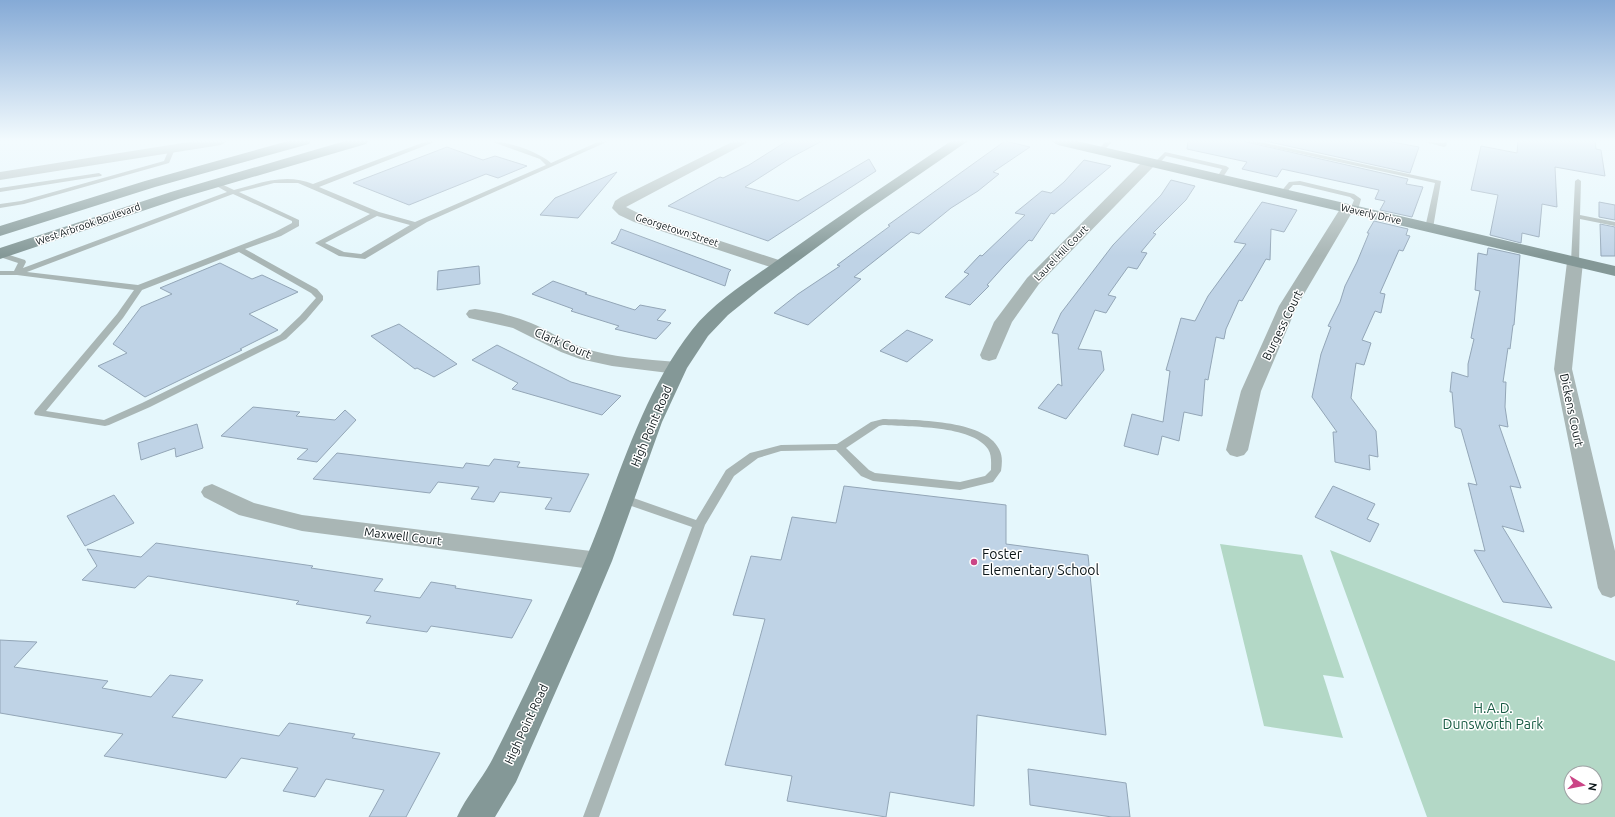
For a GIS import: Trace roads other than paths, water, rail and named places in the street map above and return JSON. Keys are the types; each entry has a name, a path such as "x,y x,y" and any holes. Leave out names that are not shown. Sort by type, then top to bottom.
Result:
{"street":[{"name":"West Arbrook Boulevard","path":"0,231 167,179"},
{"name":"West Arbrook Boulevard","path":"0,254 98,219 228,179"},
{"name":"Georgetown Street","path":"668,179 626,200 620,204 619,208 639,219 782,266"},
{"name":"High Point Road","path":"475,817 504,771 599,561 650,422 677,368 700,333 721,311 856,211 904,179"},
{"name":"Laurel Hill Court","path":"989,355 1002,322 1033,281 1137,179"},
{"name":"Waverly Drive","path":"1220,179 1615,271"},
{"name":"Burgess Court","path":"1237,450 1251,391 1288,306 1350,210"},
{"name":"Dickens Court","path":"1575,262 1563,369 1611,588"},
{"name":"Clark Court","path":"475,314 496,317 523,326 573,350 592,356 614,361 677,368"},
{"name":"Maxwell Court","path":"212,492 247,509 302,523 599,561"}],"lane":[{"path":"0,190 74,179"},
{"path":"0,206 22,203 106,179"},
{"path":"312,186 331,179"},
{"path":"376,214 319,243 342,254 362,257 416,225 518,179"},
{"path":"1425,179 1439,182 1429,228"},
{"name":"Dickens Court","path":"1575,262 1578,180"},
{"path":"17,273 233,192 274,181 299,181 376,214 416,225"},
{"path":"0,273 17,273 140,288 278,234 296,224 295,220 215,183"},
{"path":"1576,216 1615,224"},
{"path":"140,288 120,316 39,412 106,423 146,405 283,337 303,318 320,298 314,291 239,249"},
{"path":"0,254 22,262 17,273"},
{"path":"591,817 699,525 730,473 754,455 782,448 839,447 875,424 883,422 958,429 973,432 988,440 995,450 996,471 988,479 960,486 873,477 864,473 839,447"},
{"path":"621,498 699,525"}],"place":[{"name":"Foster Elementary School","path":"974,562"}],"park label":[{"name":"H.A.D. Dunsworth Park","path":"1493,716"}]}
